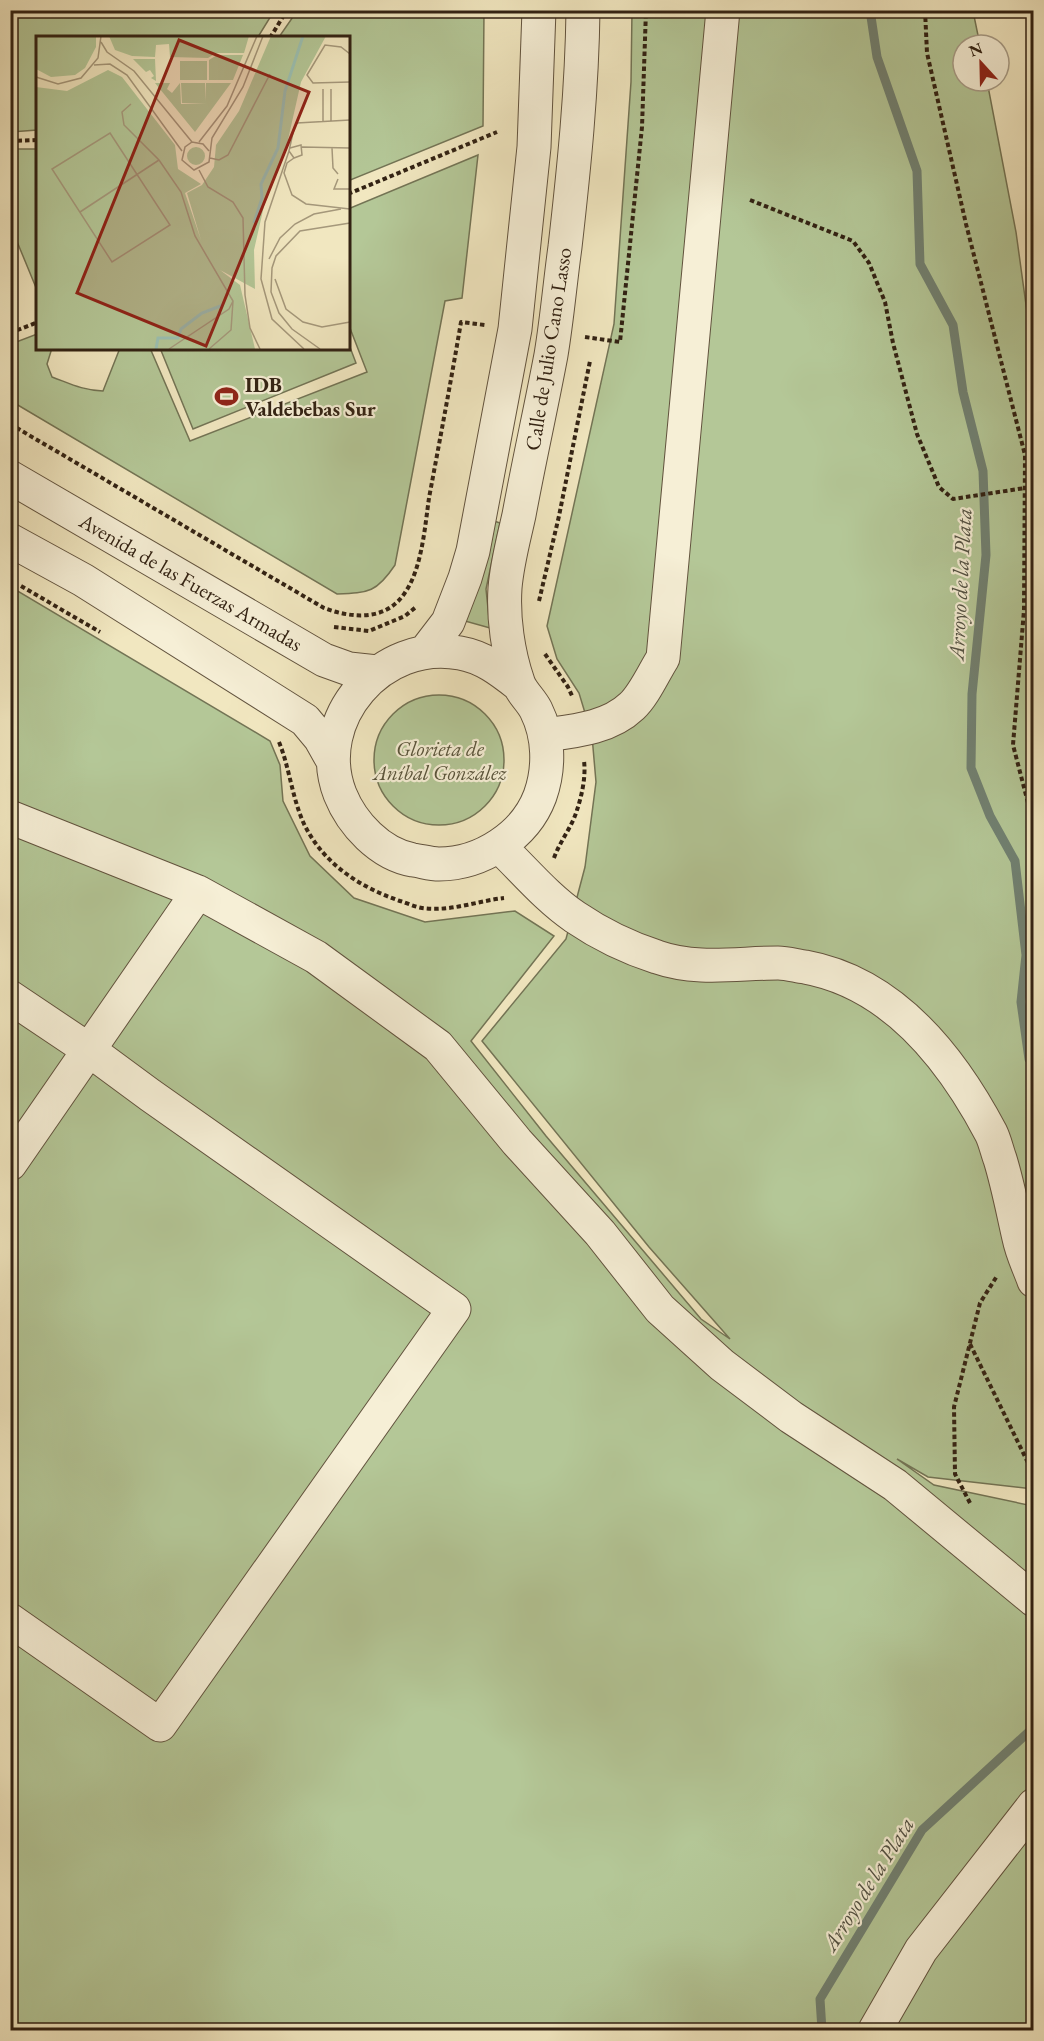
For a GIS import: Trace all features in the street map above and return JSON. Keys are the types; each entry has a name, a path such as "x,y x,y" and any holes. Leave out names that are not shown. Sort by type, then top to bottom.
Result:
{"street":[{"name":"Calle de Julio Cano Lasso","path":"425,652 448,622 473,551 513,348 534,147 539,10"},
{"name":"Calle de Julio Cano Lasso","path":"519,685 507,636 505,589 554,333 577,150 584,10"},
{"path":"545,735 582,730 611,721 633,705 663,658 723,10"},
{"name":"Avenida de las Fuerzas Armadas","path":"10,477 324,660 349,669 377,672"},
{"path":"10,540 83,580 305,720 320,738 333,761 339,792 354,821 378,844 406,858 438,864 471,860 500,846 523,825 539,797 547,767 545,735 535,708 519,685 492,664 459,653 425,652 399,659 377,672 353,696 338,727 333,761"},
{"path":"10,817 198,892 316,957 438,1046 518,1142 600,1233 660,1309 722,1365 782,1410 895,1485 1034,1600"},
{"path":"500,846 547,894 575,917 614,940 658,958 696,965 736,966 780,963 822,970 855,982 893,1008 917,1028 941,1054 962,1081 993,1136 1010,1192 1020,1242 1034,1281"},
{"path":"10,1164 198,892"},
{"path":"10,997 89,1050 454,1309 160,1725 10,1620"},
{"path":"875,2031 921,1950 1034,1805"}],"path":[{"path":"271,36 287,10"},
{"path":"620,342 642,127 646,10"},
{"path":"925,10 927,53 966,224 1025,455 1024,610 1013,745 1034,826"},
{"path":"350,193 497,132"},
{"path":"10,141 36,140"},
{"path":"750,200 853,241 869,263 885,302 893,343 917,434 939,487 953,499 1025,489"},
{"path":"10,424 324,608 343,615 359,617 381,612 397,602 407,591 415,570 461,322"},
{"path":"10,333 36,323"},
{"path":"538,605 559,516 590,361"},
{"path":"328,627 369,631 405,616 420,604"},
{"path":"276,735 287,762 305,825 326,858 356,882 422,908 461,907 489,900 514,898 535,905 559,882 551,868 558,848 577,811 585,770 578,709 568,687 539,645"},
{"path":"974,1511 955,1474 954,1407 980,1303 1020,1242"},
{"path":"970,1344 1034,1475"}],"green space":[{"path":"11,10 274,10 259,36 36,36 36,130 11,132"},
{"path":"297,11 484,11 483,126 350,180 350,36 280,36"},
{"path":"632,11 973,11 978,33 951,33 951,93 989,93 1016,232 1034,363 1033,1489 928,1477 897,1459 934,1485 1033,1506 1033,2030 11,2030 11,587 270,741 280,765 283,801 310,856 354,898 425,922 515,911 554,936 471,1041 546,1136 701,1319 730,1339 649,1247 482,1041 566,939 585,867 596,782 592,736 579,693 557,659 547,626 614,324 631,82"},
{"path":"16,149 36,149 36,288 11,227 11,152"},
{"path":"478,155 462,298 445,301 395,565 377,586 365,592 337,594 11,401 11,344 36,334 36,350 51,350 47,364 52,377 77,386 103,391 119,350 151,350 190,441 367,372 350,328 350,208"},
{"name":"IDB Valdebebas Sur","path":"350,347 356,363 193,429 161,350 350,350"},
{"path":"494,521 500,523 486,589 490,628 465,621"},
{"name":"Glorieta de Aníbal González","path":"439,695 464,700 485,714 499,735 504,760 499,785 485,806 464,820 439,825 414,820 393,806 379,785 374,760 379,735 393,714 414,700"}],"waterway":[{"name":"Arroyo de la Plata","path":"870,10 877,57 917,171 920,264 953,325 963,392 983,471 986,555 972,694 971,768 990,816 1015,861 1026,955 1021,1002 1029,1059"},
{"name":"Arroyo de la Plata","path":"822,2030 820,1999 922,1830 1034,1727"}],"place":[{"name":"IDB Valdebebas Sur","path":"227,396"}]}
